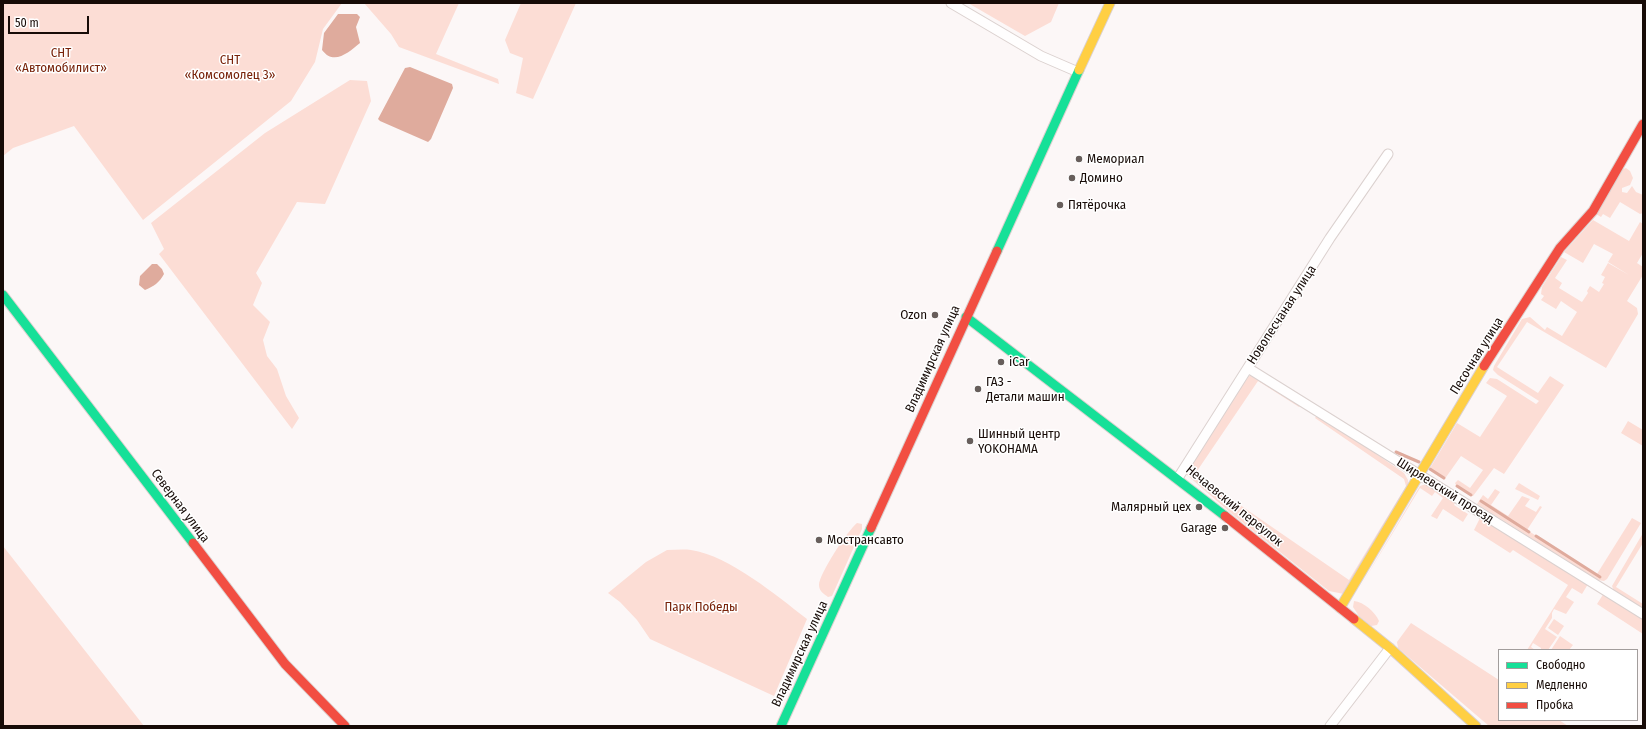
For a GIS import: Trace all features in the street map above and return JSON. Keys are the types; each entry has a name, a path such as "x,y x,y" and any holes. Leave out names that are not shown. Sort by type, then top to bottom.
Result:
{"street":[{"path":"951,3 1041,56 1078,72"},
{"name":"Владимирская улица","path":"782,726 880,512 966,317 1110,3"},
{"name":"Песочная улица","path":"1340,608 1421,476 1482,369 1560,248 1593,211 1643,124"},
{"name":"Новопесчаная улица","path":"1178,478 1330,238 1388,154"},
{"name":"Северная улица","path":"3,295 285,664 345,726"},
{"name":"Нечаевский переулок","path":"966,317 1178,478 1390,648 1476,726"},
{"name":"Ширяевский проезд","path":"1248,368 1643,614"},
{"path":"1330,726 1390,648"}],"green space":[{"name":"СНТ «Комсомолец 3»","path":"3,3 342,3 323,29 315,62 291,101 143,220 74,126 13,148 3,156"},
{"path":"364,3 459,3 436,54 498,79 499,84 399,47 391,34"},
{"path":"521,3 576,3 533,99 516,93 523,58 510,53 505,40"},
{"path":"968,3 1059,3 1051,22 1025,36"},
{"path":"350,80 367,81 371,101 325,204 297,202 256,273 262,283 253,305 270,322 263,340 267,356 277,369 286,396 299,418 292,429 159,254 164,249 151,223 265,133"},
{"path":"1626,168 1630,171 1633,178 1630,185 1622,188 1622,192 1627,193 1632,186 1636,192 1643,195 1643,213 1640,214 1620,202 1610,218 1603,214 1601,217 1596,214 1623,169"},
{"path":"1593,220 1629,241 1640,222 1643,224 1643,253 1637,263 1643,267 1643,275 1627,301 1637,308 1638,314 1606,368 1527,322 1497,367 1538,393 1550,376 1564,385 1504,474 1494,468 1473,496 1471,496 1457,487 1455,483 1458,480 1470,488 1483,470 1461,456 1444,480 1429,470 1457,423 1480,437 1507,396 1486,383 1490,378 1497,379 1536,404 1539,401 1498,375 1493,370 1522,319 1530,317 1545,330 1547,327 1562,336 1577,312 1561,301 1556,309 1541,300 1544,296 1541,294 1542,287 1561,257 1567,260 1555,278 1562,283 1559,288 1582,302 1588,293 1587,291 1590,286 1599,292 1604,284 1602,283 1605,277 1601,275 1608,263 1629,275 1608,262 1613,254 1594,244 1583,263 1564,252"},
{"path":"1254,375 1302,404 1299,407 1258,381 1195,474 1349,580 1406,486 1404,479 1315,418 1318,414 1404,473 1408,480 1409,487 1348,591 1344,594 1329,591 1232,514 1187,475 1186,466 1249,376"},
{"path":"1628,421 1643,430 1643,446 1621,433"},
{"path":"1519,483 1540,496 1538,500 1515,489"},
{"path":"1426,484 1456,501 1454,505 1468,514 1463,522 1443,509 1437,519 1431,516 1443,498 1435,492 1432,496 1420,488 1359,589 1420,486"},
{"path":"1495,489 1500,492 1491,505 1508,516 1522,496 1530,499 1525,506 1536,512 1540,506 1542,507 1527,530 1597,574 1632,518 1641,523 1607,579 1604,581 1598,580 1477,504 1483,495 1488,499"},
{"path":"1481,516 1588,584 1582,594 1572,588 1566,597 1574,602 1566,614 1554,609 1552,618 1545,629 1557,637 1549,649 1541,649 1533,643 1531,647 1534,649 1528,649 1568,585 1513,550 1510,553 1474,530"},
{"path":"857,523 862,524 862,529 832,596 828,597 820,589 820,579 835,552 847,534"},
{"path":"1643,533 1643,543 1616,587 1643,604 1643,610 1614,591 1612,586"},
{"path":"3,546 144,726 3,726"},
{"name":"Парк Победы","path":"667,550 691,550 721,560 752,578 807,619 774,696 650,639 637,620 620,602 608,593 646,562"},
{"path":"1604,593 1643,619 1643,634 1597,604"},
{"path":"1354,601 1362,603 1372,611 1379,621 1377,625 1371,626 1359,616 1353,607"},
{"path":"1554,619 1564,626 1558,635 1548,628"},
{"path":"1411,623 1498,679 1498,721 1560,721 1568,726 1489,726 1398,648 1397,642"},
{"path":"1560,636 1573,645 1570,649 1552,649"}],"shaded area":[{"path":"338,14 357,14 360,17 356,27 360,43 341,56 331,57 322,50 324,33"},
{"path":"410,67 452,84 453,88 431,139 428,142 378,119 405,68"},
{"path":"152,264 157,264 162,269 164,274 156,284 145,290 139,285 140,276"}],"waterway":[{"path":"1396,452 1419,462"},
{"path":"1430,469 1444,478"},
{"path":"1457,486 1471,495"},
{"path":"1481,501 1529,532"},
{"path":"1536,536 1600,577"}],"traffic: fast":[{"path":"997,251 1079,70"},
{"path":"3,295 193,543"},
{"path":"966,317 1225,516"},
{"path":"781,726 871,528"}],"traffic: slow":[{"path":"1079,70 1110,3"},
{"path":"1340,608 1484,366"},
{"path":"1354,619 1390,648 1476,726"}],"traffic: jam":[{"path":"1484,366 1560,248 1593,211 1643,124"},
{"path":"871,528 997,251"},
{"path":"1225,516 1354,619"},
{"path":"193,543 285,664 345,726"}],"place":[{"name":"Мемориал","path":"1079,159"},
{"name":"Домино","path":"1072,178"},
{"name":"Пятёрочка","path":"1060,205"},
{"name":"Ozon","path":"935,315"},
{"name":"iCar","path":"1001,362"},
{"name":"ГАЗ - Детали машин","path":"978,389"},
{"name":"Шинный центр YOKOHAMA","path":"970,441"},
{"name":"Малярный цех","path":"1199,507"},
{"name":"Garage","path":"1225,528"},
{"name":"Мострансавто","path":"819,540"}],"park label":[{"name":"СНТ «Автомобилист»","path":"61,60"}]}
